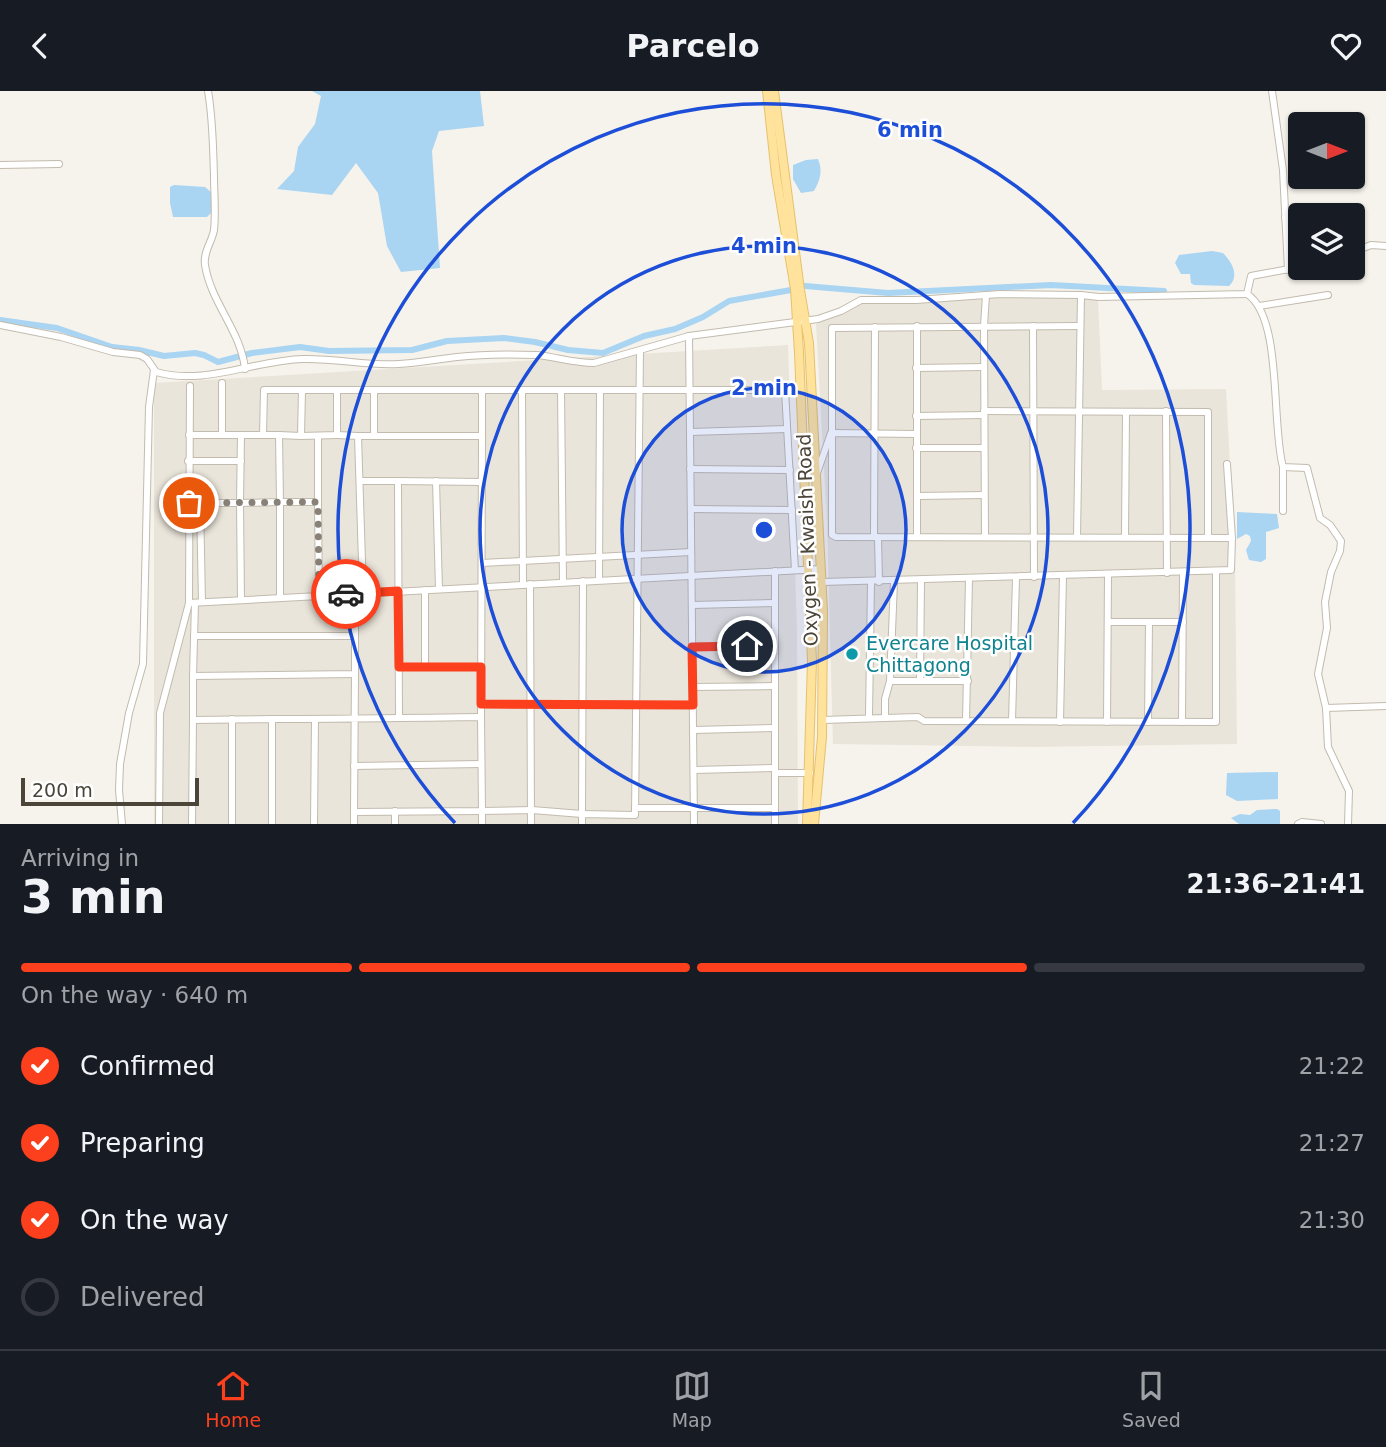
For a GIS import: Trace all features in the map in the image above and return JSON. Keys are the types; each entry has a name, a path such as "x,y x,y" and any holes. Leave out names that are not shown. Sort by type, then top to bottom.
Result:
{"main road":[{"name":"Oxygen - Kwaish Road","path":"767,91 776,175 794,289 801,322 810,343 822,582 822,720 807,824"},
{"name":"Oxygen - Kwaish Road","path":"774,91 801,322 801,390 813,661 814,824"}],"street":[{"path":"208,91 214,138 215,197 214,231 205,255 205,265 213,296 236,334 245,369"},
{"path":"1247,294 1251,276 1288,270 1283,170 1272,91"},
{"path":"0,165 59,164"},
{"path":"1365,247 1386,246"},
{"path":"154,370 170,374 198,374 306,358 398,364 460,356 538,355 579,363 594,363 689,336 801,322 841,311 861,300 916,300 986,295 1131,297 1247,294 1259,306 1271,344 1283,467 1283,511"},
{"path":"985,537 986,295"},
{"path":"1077,537 1081,295"},
{"path":"1259,306 1328,295"},
{"path":"0,325 51,334 113,352 140,355 147,359 154,370 149,407 143,664 129,713 120,764 122,824"},
{"path":"917,326 917,537"},
{"path":"1033,326 1034,577"},
{"path":"1080,326 832,328 832,535 1232,538"},
{"path":"875,327 874,433 879,582"},
{"path":"689,336 694,824"},
{"path":"354,812 532,810 635,815 640,351"},
{"path":"916,368 984,367"},
{"path":"222,383 222,435"},
{"path":"159,824 160,713 195,603 188,461 190,386"},
{"path":"263,435 264,390 801,390"},
{"path":"301,436 302,390"},
{"path":"337,390 337,435"},
{"path":"374,390 374,436"},
{"path":"482,390 482,824"},
{"path":"522,390 523,562 531,704 531,824"},
{"path":"561,390 563,582"},
{"path":"599,580 600,390"},
{"path":"785,390 795,570"},
{"path":"1166,411 1167,573"},
{"path":"916,416 1032,412 1208,412 1208,537"},
{"path":"1125,537 1126,412"},
{"path":"690,432 788,429"},
{"path":"816,477 831,433"},
{"path":"831,433 916,434"},
{"path":"189,435 482,436"},
{"path":"241,435 241,600"},
{"path":"279,435 280,598"},
{"path":"318,436 319,596"},
{"path":"354,824 355,636 359,594 358,436"},
{"path":"916,448 984,448"},
{"path":"188,461 240,461"},
{"path":"822,582 894,582 1231,570 1232,538 1227,464"},
{"path":"1283,467 1307,468 1320,518 1330,525 1341,541 1325,602 1327,628 1318,674 1326,708 1328,747 1349,791 1348,824"},
{"path":"690,469 790,470"},
{"path":"360,481 482,482"},
{"path":"398,481 399,718"},
{"path":"436,481 439,589"},
{"path":"917,496 984,495"},
{"path":"189,503 318,502"},
{"path":"192,824 193,676 200,503"},
{"path":"691,509 792,510"},
{"path":"482,563 691,552"},
{"path":"195,603 821,569"},
{"path":"775,571 775,824"},
{"path":"822,720 918,717 924,721 1216,722 1216,571"},
{"path":"1182,722 1183,572"},
{"path":"1107,722 1108,575"},
{"path":"1060,722 1063,576"},
{"path":"1012,721 1016,578"},
{"path":"966,721 969,579"},
{"path":"582,824 583,581"},
{"path":"920,681 921,581"},
{"path":"869,716 871,582"},
{"path":"885,718 885,699 890,681 894,582"},
{"path":"425,590 425,667"},
{"path":"692,605 775,603"},
{"path":"1108,622 1183,622"},
{"path":"1149,622 1149,722"},
{"path":"194,636 355,636"},
{"path":"692,647 775,645"},
{"path":"399,667 481,667"},
{"path":"193,676 355,674"},
{"path":"890,681 968,681"},
{"path":"693,687 775,686"},
{"path":"481,704 693,705"},
{"path":"1326,708 1386,706"},
{"path":"193,720 481,717"},
{"path":"232,719 232,824"},
{"path":"272,719 272,824"},
{"path":"314,824 315,719"},
{"path":"693,730 775,728"},
{"path":"354,766 481,764"},
{"path":"694,770 815,773"},
{"path":"635,809 775,808"},
{"path":"395,811 395,824"},
{"path":"1298,824 1321,824"}],"shaded area":[{"path":"1075,296 1098,299 1102,390 1226,389 1235,559 1237,744 1033,747 833,744 827,523 816,324 861,303"},
{"path":"788,345 797,630 798,824 154,824 154,383"}],"water":[{"path":"312,91 480,91 484,126 439,131 432,151 440,268 401,272 387,246 378,193 356,163 332,195 277,189 294,171 298,147 315,124 321,96"},
{"path":"818,159 821,171 814,191 801,193 793,179 793,165"},
{"path":"170,187 205,187 212,193 211,213 207,217 173,217"},
{"path":"1212,251 1223,253 1232,265 1234,278 1229,286 1194,285 1191,283 1190,274 1181,274 1175,263 1179,255"},
{"path":"1237,512 1277,514 1279,528 1266,532 1266,559 1261,562 1249,560 1246,550 1251,541 1250,536 1246,534 1237,539"},
{"path":"1278,772 1278,799 1237,801 1226,795 1227,773"},
{"path":"1257,810 1280,811 1280,824 1239,824 1231,818 1240,814 1250,815"}],"waterway":[{"path":"805,286 888,293 1051,285 1164,291"},
{"path":"0,320 57,328 112,347 164,356 195,353 218,362 252,353 300,347 329,351 412,350 447,341 504,338 568,350 603,353 644,336 675,329 703,317 729,301 791,290"}],"way so far":[{"path":"189,503 318,502 319,596 346,594"}],"place":[{"name":"Evercare Hospital Chittagong","path":"852,654"}],"route":[{"path":"346,594 398,591 399,667 481,667 481,704 693,705 692,647 747,646"}]}
